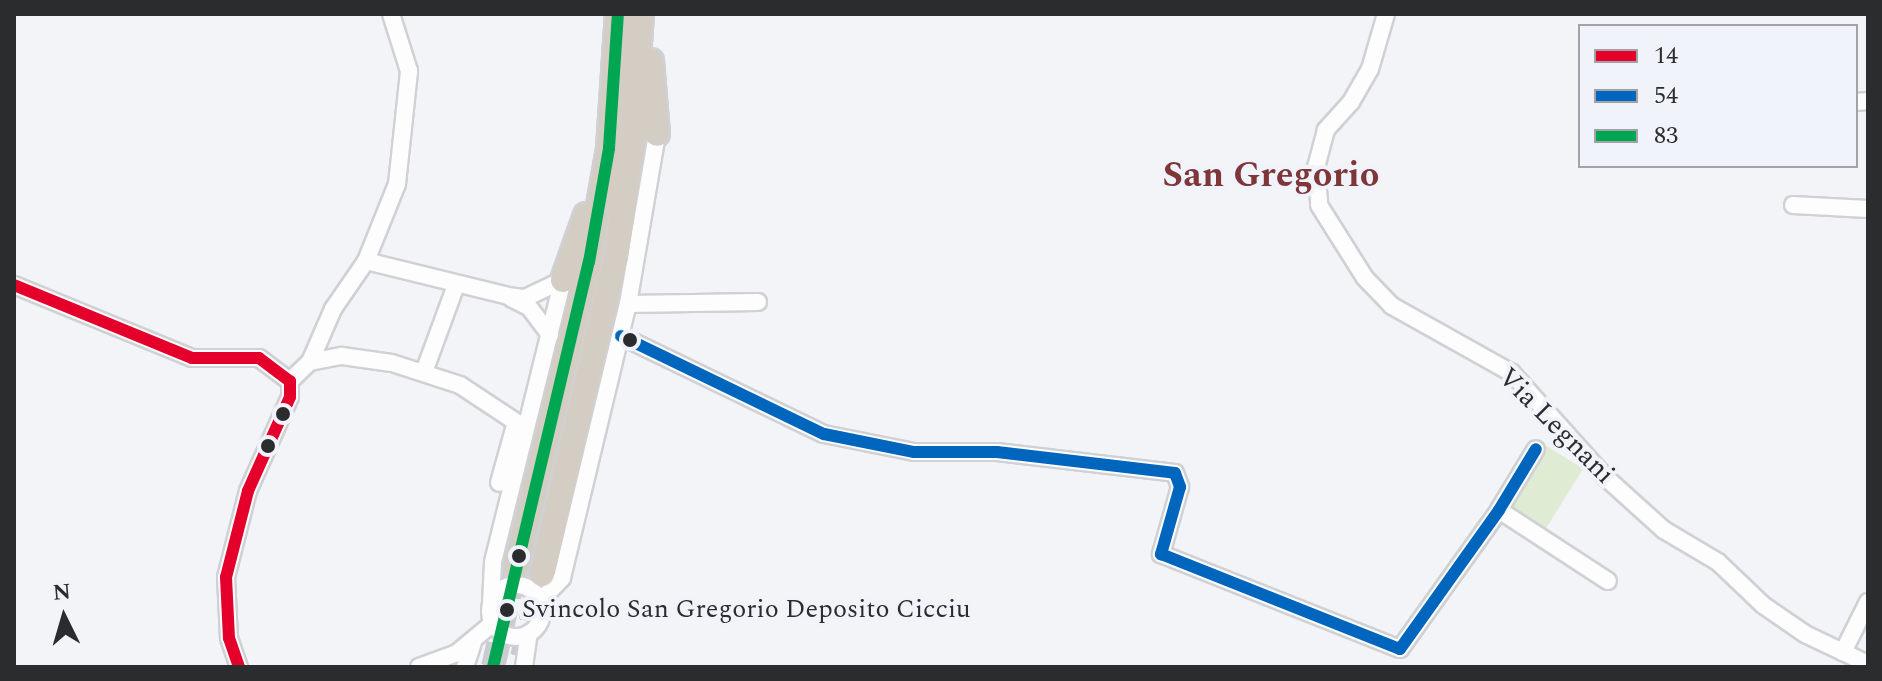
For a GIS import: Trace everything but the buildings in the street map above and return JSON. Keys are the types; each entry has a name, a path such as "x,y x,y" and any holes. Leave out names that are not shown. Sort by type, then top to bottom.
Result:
{"highway":[{"path":"516,567 589,262 609,148 618,14"},
{"path":"644,14 657,134"},
{"path":"542,574 616,257 632,149 644,14"},
{"path":"563,280 609,148"}],"street":[{"path":"239,667 229,638 226,577 248,491 290,397 290,381 310,362 333,309 366,261 397,184 409,77 391,14"},
{"name":"Via Legnani","path":"1386,14 1370,69 1351,102 1326,130 1316,167 1319,205 1365,278 1392,306 1512,373 1604,476 1664,530 1718,562 1774,613 1868,664"},
{"path":"540,601 562,578 628,304 657,134"},
{"path":"1793,205 1868,209"},
{"path":"366,261 456,285 525,298 563,280"},
{"path":"529,633 505,635 493,623 493,562 563,280"},
{"path":"14,285 192,358 259,358 290,381"},
{"path":"424,372 456,285"},
{"path":"508,296 529,307 550,335"},
{"path":"628,304 758,302"},
{"path":"621,336 824,434 914,452 997,452 1175,473 1180,487 1161,554 1400,649 1499,510 1536,449"},
{"path":"310,362 342,356 424,372 460,385 516,422 499,483"},
{"path":"1499,510 1608,581"},
{"path":"491,603 500,590 515,585 530,589 540,601 541,619 529,633 524,667"},
{"path":"1843,652 1868,602"},
{"path":"419,667 448,664 493,623"},
{"path":"465,667 473,643"}],"green space":[{"path":"1545,445 1583,469 1546,528 1508,504"}],"tunnel":[{"path":"493,667 516,567"},
{"path":"522,657 542,574"}],"transit line":[{"name":"83","path":"493,667 589,262 609,148 618,14"},
{"name":"14","path":"14,285 192,358 259,358 290,381 290,397 248,491 226,577 229,638 239,667"},
{"name":"54","path":"621,336 824,434 914,452 997,452 1175,473 1180,487 1161,554 1400,649 1499,510 1536,449"}],"place":[{"name":"Svincolo San Gregorio Deposito Cicciu","path":"507,610"}],"district":[{"name":"San Gregorio","path":"1271,176"}]}
